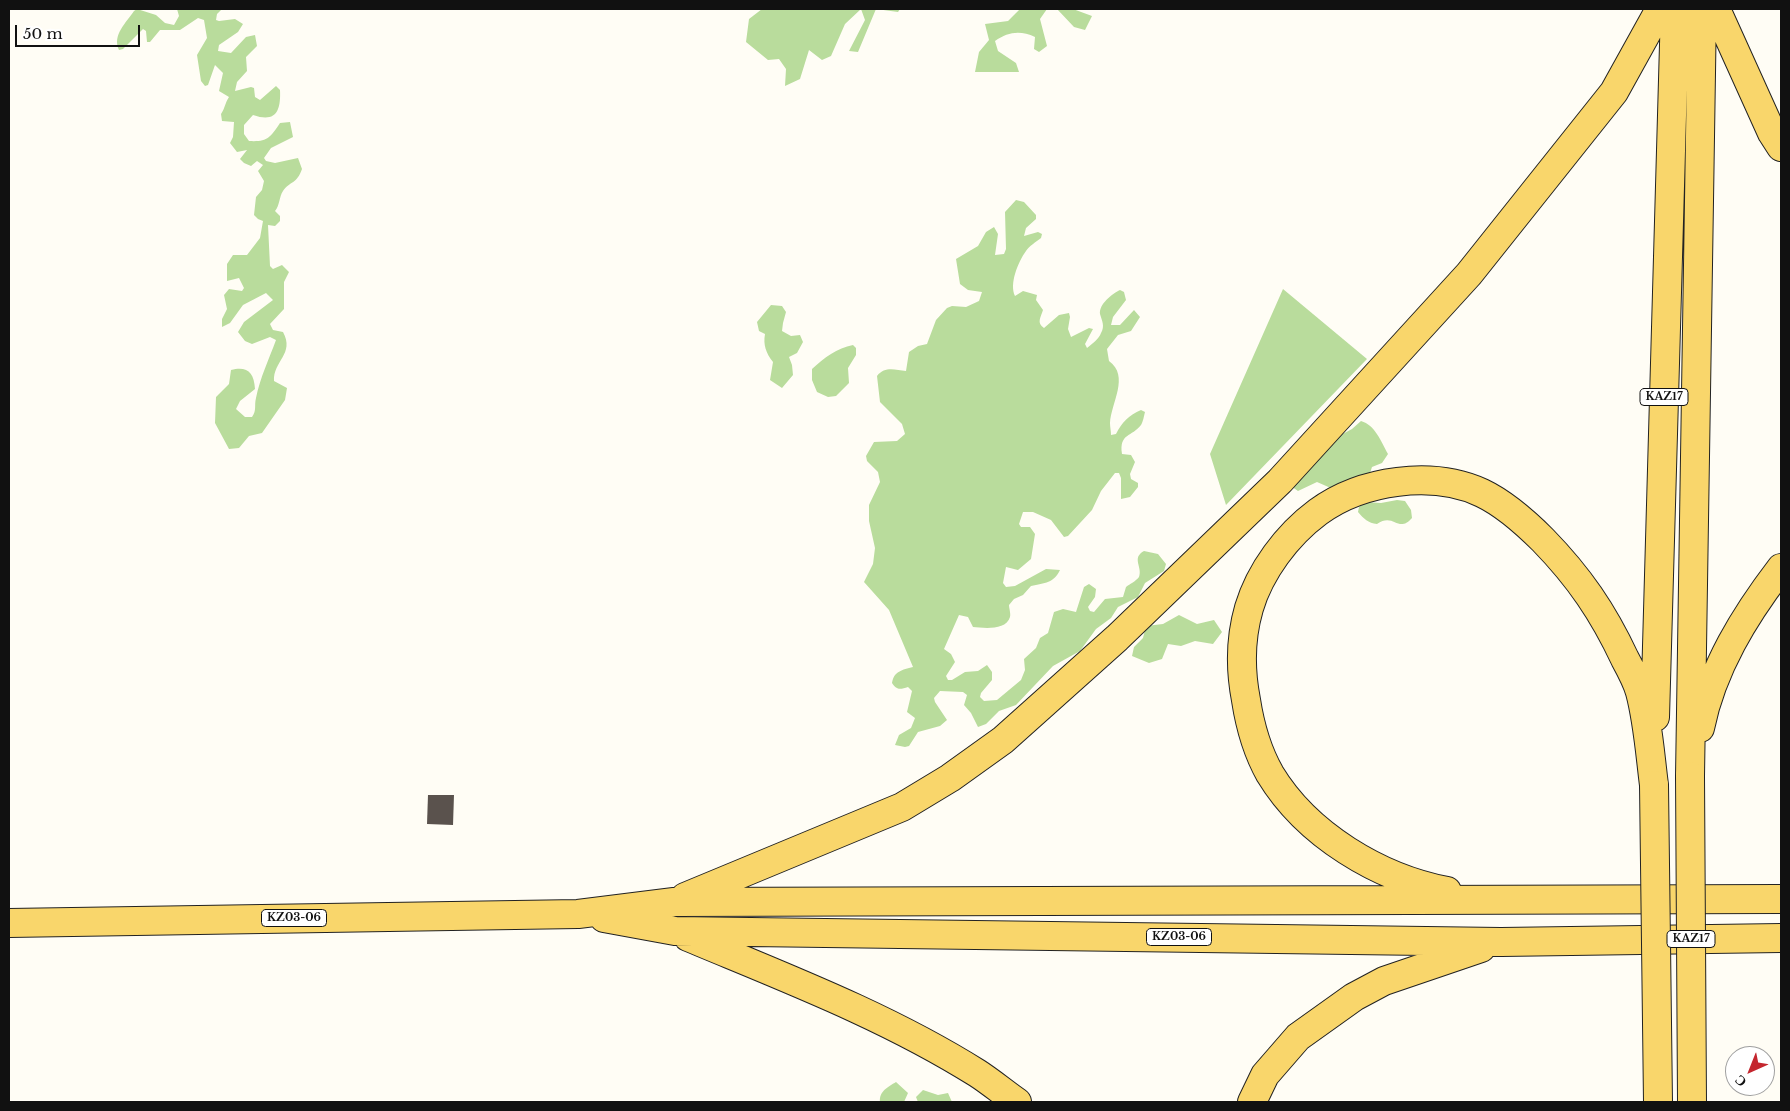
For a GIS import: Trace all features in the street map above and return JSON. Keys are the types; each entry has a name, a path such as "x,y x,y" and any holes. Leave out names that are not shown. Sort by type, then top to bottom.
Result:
{"main road":[{"path":"674,902 902,807 950,778 1003,740 1117,638 1280,481 1469,274 1614,92 1660,9"},
{"name":"KAZ17","path":"1658,1102 1654,784 1675,9"},
{"name":"KAZ17","path":"1692,1102 1690,776 1702,9"},
{"path":"1716,9 1772,133 1781,147"},
{"path":"1498,901 1441,890 1404,880 1350,852 1328,836 1294,805 1270,773 1260,754 1244,688 1241,663 1244,625 1266,570 1289,540 1318,512 1360,491 1407,482 1433,482 1458,485 1480,492 1498,501 1517,516 1582,583 1614,635 1639,690 1645,714 1654,784"},
{"path":"1690,776 1702,719 1725,656 1744,620 1781,568"},
{"name":"KZ03-06","path":"9,923 578,914 674,902 1781,899"},
{"name":"KZ03-06","path":"578,914 675,931 1501,942 1781,938"},
{"path":"675,931 850,1005 969,1069 1017,1102"},
{"path":"1252,1102 1265,1075 1298,1037 1354,997 1384,981 1501,942"}],"green space":[{"path":"137,9 156,15 165,23 174,25 179,16 177,9 222,9 217,14 216,20 235,19 243,24 238,32 219,45 218,51 231,53 246,37 255,35 257,46 246,57 247,71 237,82 235,91 254,88 255,97 260,100 276,86 280,90 279,104 276,113 272,116 261,117 253,115 244,125 244,134 249,141 264,140 271,136 280,123 290,122 293,137 271,148 264,158 266,161 275,163 298,158 302,169 296,180 282,193 275,211 280,216 280,221 275,226 268,225 270,266 273,269 282,265 289,272 284,282 284,309 270,324 273,330 283,332 286,340 287,346 277,368 274,381 287,388 285,400 262,433 249,436 239,448 229,449 215,423 216,397 229,384 231,370 245,370 251,374 255,389 240,401 236,409 245,417 252,417 254,415 260,383 276,340 270,337 252,344 245,341 238,332 244,322 273,300 266,293 243,305 230,323 222,327 222,319 227,309 224,295 229,289 242,291 244,288 239,278 227,281 227,264 233,255 247,255 260,238 263,221 254,215 256,197 262,190 264,181 258,171 263,165 257,161 251,166 244,163 240,159 247,150 237,152 230,143 233,137 234,122 222,121 221,114 229,97 219,91 223,73 215,65 208,85 205,86 201,81 197,55 207,38 204,20 198,18 180,30 160,30 150,42 147,42 146,31 143,29 123,49 119,50 117,39 119,34"},
{"path":"762,9 861,9 845,24 831,56 822,60 809,50 800,79 785,86 786,69 779,59 768,60 746,42 749,19"},
{"path":"861,9 876,9 858,52 849,51 865,20"},
{"path":"876,9 900,9 898,12"},
{"path":"1020,9 1047,9 1040,19 1047,46 1039,52 1034,49 1035,37 1019,33 1005,36 995,41 998,51 1016,63 1019,72 975,72 979,52 989,40 985,24 1008,21"},
{"path":"1057,9 1073,9 1092,16 1085,30 1074,27"},
{"path":"1016,200 1024,202 1036,215 1036,219 1026,228 1024,236 1038,232 1042,234 1041,238 1027,249 1020,261 1015,273 1013,291 1015,296 1023,291 1037,295 1036,300 1043,310 1040,324 1044,328 1059,315 1069,313 1068,329 1071,337 1089,328 1093,329 1085,344 1087,348 1097,339 1103,328 1100,310 1110,297 1120,290 1124,292 1126,300 1113,317 1111,325 1120,325 1134,310 1140,317 1131,331 1118,335 1107,349 1109,361 1115,367 1119,382 1111,415 1111,435 1116,434 1123,422 1133,414 1141,410 1145,412 1141,425 1122,442 1122,454 1131,455 1135,462 1130,474 1131,479 1138,483 1138,487 1130,497 1121,499 1121,478 1119,473 1115,473 1101,491 1092,510 1068,536 1064,537 1051,520 1033,512 1023,512 1019,524 1021,527 1030,527 1035,534 1031,559 1018,570 1006,567 1003,583 1006,587 1015,586 1046,569 1060,570 1052,580 1031,586 1023,595 1014,599 1009,605 1010,617 1004,625 994,628 973,627 968,617 959,615 944,649 951,654 955,662 946,676 948,680 952,680 965,672 978,671 987,665 992,672 992,680 980,697 984,701 997,700 1021,680 1025,670 1024,659 1036,648 1040,638 1048,633 1054,612 1063,609 1076,612 1084,587 1089,584 1096,589 1095,597 1088,607 1090,611 1094,612 1105,599 1123,597 1126,587 1139,577 1138,557 1144,551 1158,554 1166,564 1164,571 1145,583 1138,597 1118,607 1111,618 1096,629 1080,651 1053,666 1016,705 999,711 986,724 978,727 971,713 964,705 967,695 963,692 940,691 934,698 947,720 940,726 918,732 909,746 895,745 899,735 911,728 915,718 907,712 912,691 908,687 897,688 892,683 897,673 913,667 889,610 864,582 873,564 875,548 869,521 869,505 880,482 878,472 867,461 866,456 874,442 897,441 905,434 902,424 880,402 877,376 887,370 906,371 909,352 918,346 927,344 936,320 947,308 952,306 966,307 979,301 982,292 968,290 960,284 956,259 978,246 986,232 994,227 998,234 995,255 1004,254 1006,249 1005,212"},
{"path":"1283,289 1367,359 1226,505 1210,454"},
{"path":"771,305 782,306 786,312 782,331 791,336 800,335 803,342 797,353 789,357 793,375 782,388 770,380 773,362 764,342 765,334 759,331 757,322"},
{"path":"853,345 856,348 856,355 848,368 849,383 836,396 828,397 817,392 812,380 812,369 831,354"},
{"path":"1361,421 1374,430 1388,454 1382,463 1372,467 1369,476 1333,489 1317,482 1298,491 1288,484 1322,445 1352,429"},
{"path":"1397,500 1405,501 1411,510 1412,518 1403,524 1388,520 1377,524 1366,520 1358,512 1359,507 1365,502 1381,503"},
{"path":"1179,615 1197,624 1214,620 1222,632 1213,644 1195,641 1181,646 1168,644 1162,659 1149,663 1132,656 1134,647 1143,638 1146,626 1163,624"},
{"path":"896,1082 908,1093 904,1102 880,1102 883,1092"},
{"path":"923,1090 938,1095 948,1093 952,1102 918,1102 916,1097"}],"building":[{"path":"428,795 454,795 453,825 427,824"}]}
